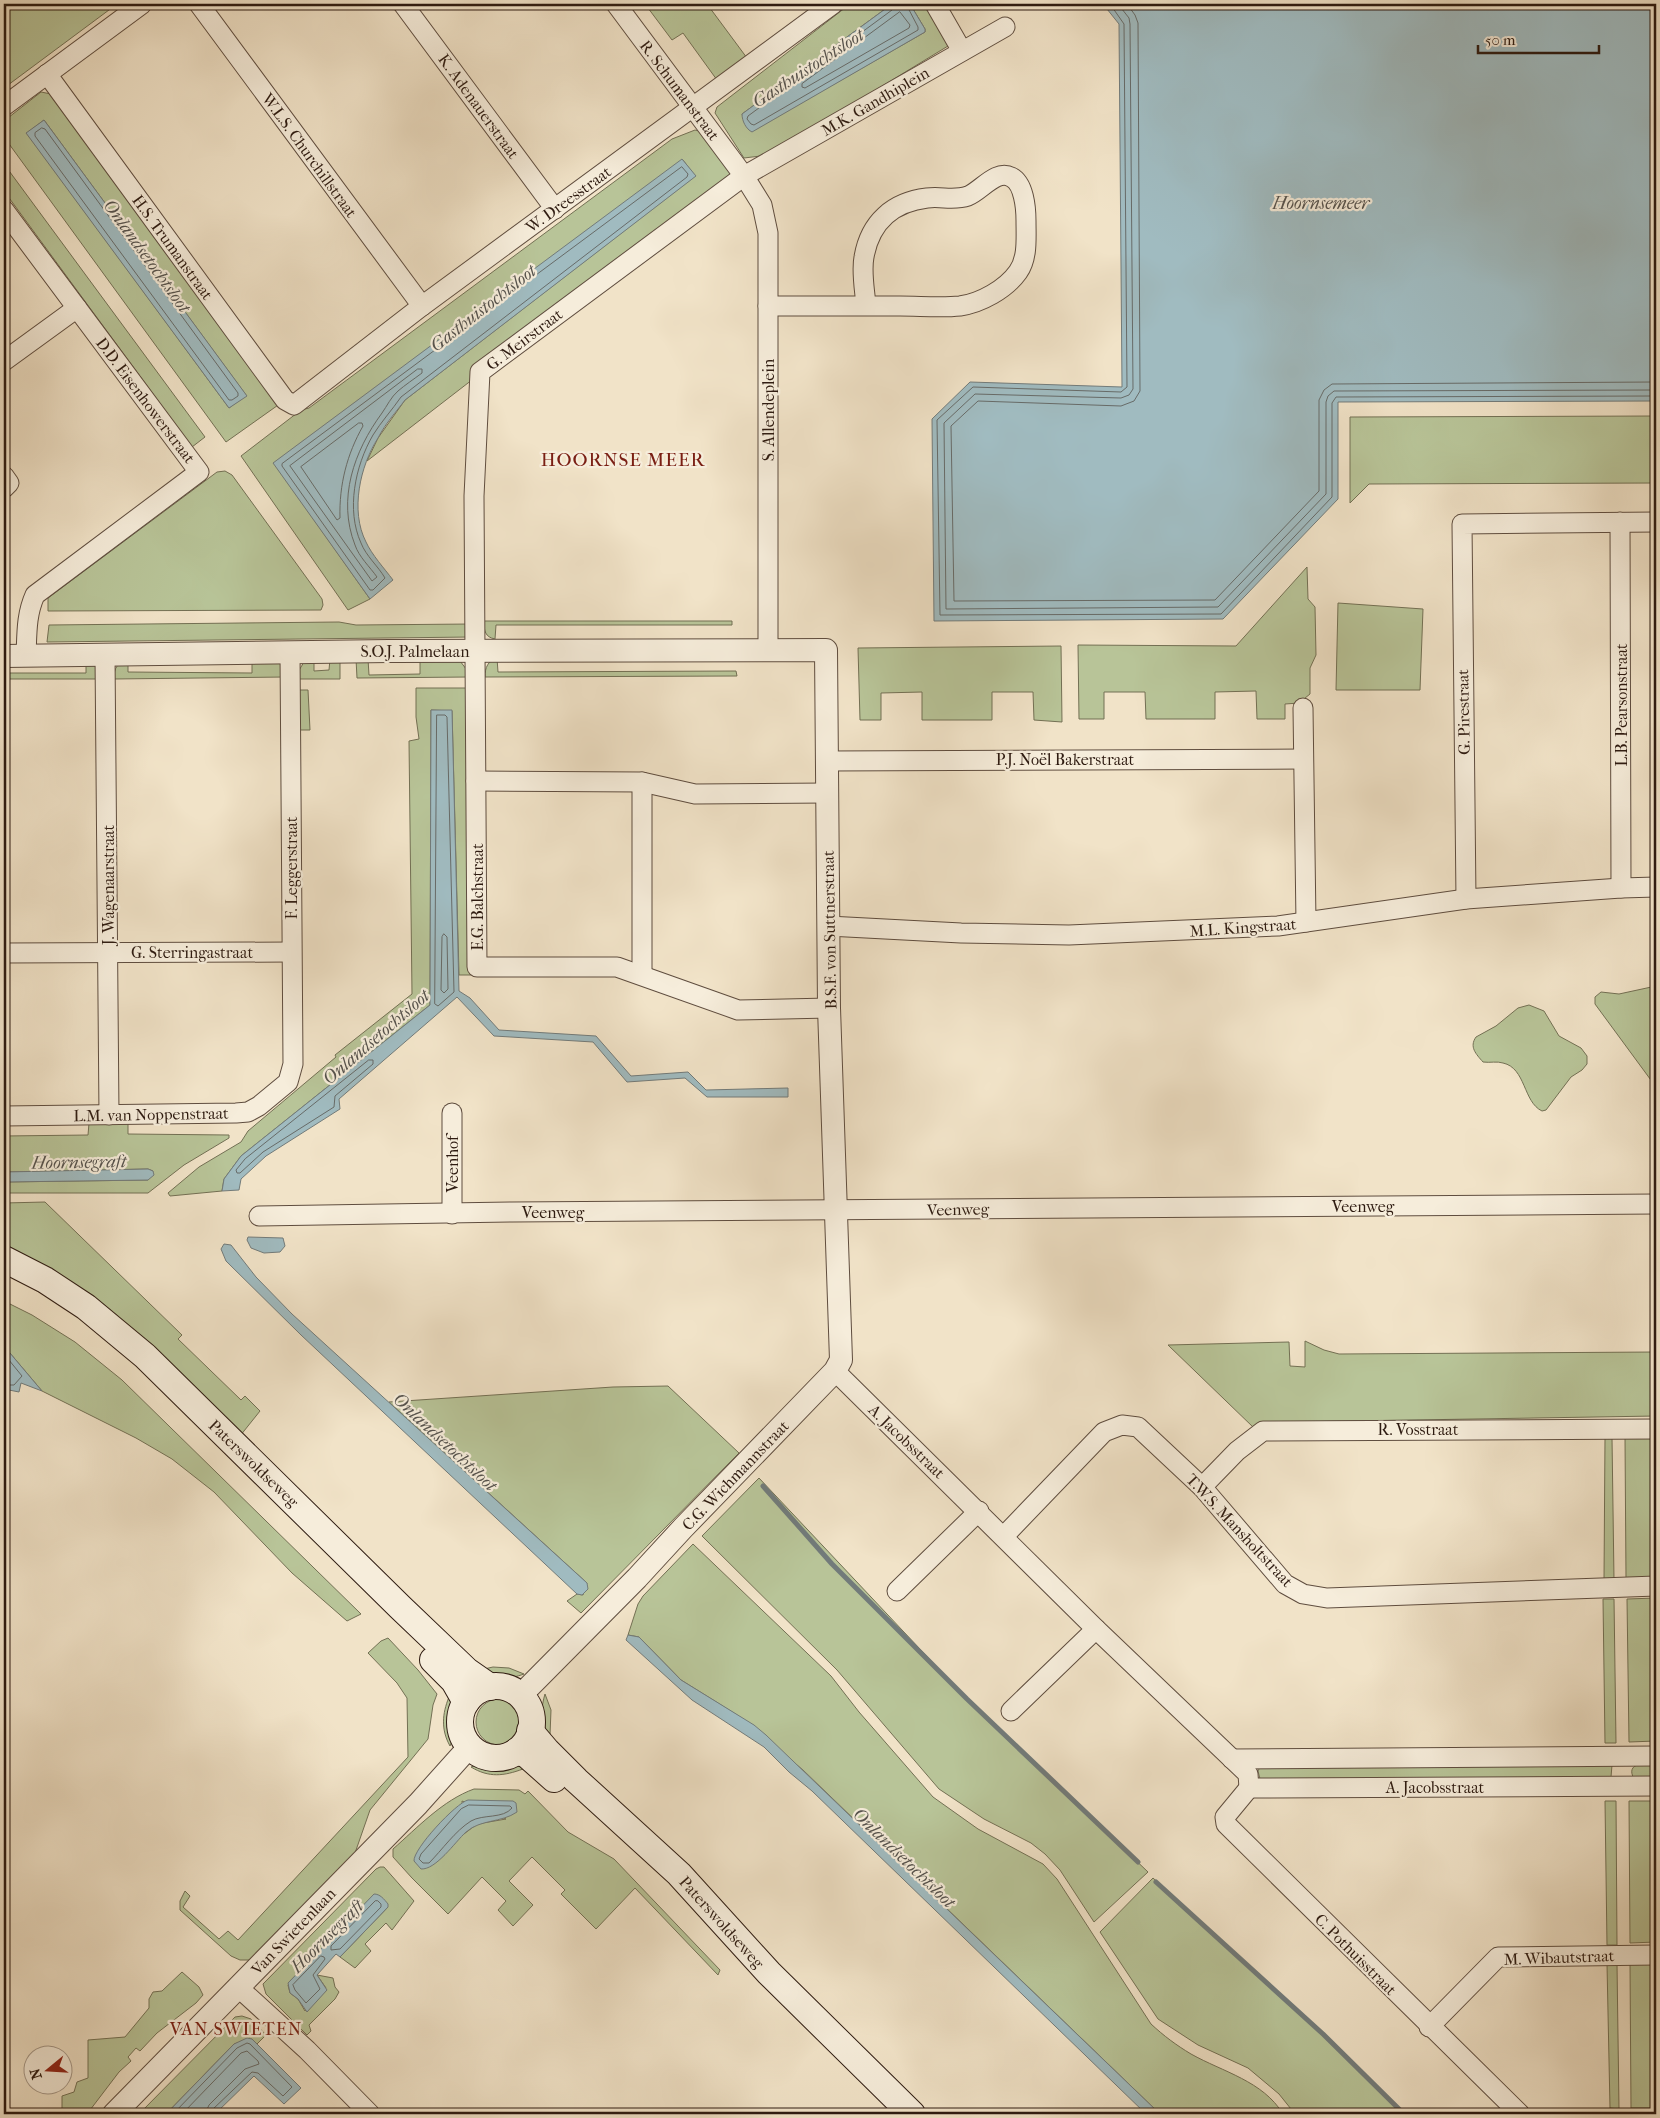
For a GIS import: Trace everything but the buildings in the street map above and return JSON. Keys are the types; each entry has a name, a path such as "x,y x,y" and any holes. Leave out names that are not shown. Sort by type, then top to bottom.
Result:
{"main road":[{"name":"Paterswoldseweg","path":"4,1259 45,1280 86,1308 145,1356 427,1633 467,1671 490,1687"},
{"name":"Paterswoldseweg","path":"4,1276 70,1315 131,1366 351,1577 454,1681 466,1702"},
{"path":"490,1687 506,1687 521,1695 529,1707 531,1715 524,1741 510,1755 494,1758 480,1754 470,1746 461,1731 460,1722 462,1710 466,1702 475,1693 490,1687"},
{"name":"Paterswoldseweg","path":"524,1741 527,1755 622,1842 756,1985 887,2114"},
{"name":"Paterswoldseweg","path":"524,1741 547,1751 679,1874 769,1973 912,2114"}],"street":[{"path":"4,106 142,4"},
{"name":"W.L.S. Churchillstraat","path":"199,4 422,306"},
{"name":"K. Adenauerstraat","path":"403,4 555,209"},
{"name":"R. Schumanstraat","path":"616,4 744,176"},
{"name":"W. Dreesstraat","path":"304,397 422,306 833,4"},
{"path":"935,4 962,51"},
{"name":"M.K. Gandhiplein","path":"744,176 1006,27"},
{"name":"H.S. Trumanstraat","path":"47,74 285,400 294,405 304,397"},
{"name":"S. Allendeplein","path":"744,176 762,205 768,233 768,650"},
{"name":"G. Meirstraat","path":"476,650 474,496 480,372 744,176"},
{"path":"768,306 866,306 961,306 981,300 1006,286 1019,272 1026,252 1026,219 1022,190 1012,177 997,176 973,194 958,199 929,198 907,201 887,213 872,229 864,258 866,306"},
{"name":"D.D. Eisenhowerstraat","path":"4,210 199,472 35,595 29,608 26,623 26,656"},
{"path":"4,362 77,308"},
{"path":"4,476 9,483 4,488"},
{"path":"1620,522 1656,522"},
{"name":"G. Pirestraat","path":"1466,899 1462,524 1620,522"},
{"name":"L.B. Pearsonstraat","path":"1620,522 1621,888"},
{"name":"S.O.J. Palmelaan","path":"4,656 476,650 826,650"},
{"name":"E.G. Balchstraat","path":"476,650 477,967 617,967 642,974 738,1010 829,1008"},
{"name":"B.S.F. von Suttnerstraat","path":"826,650 829,1008 837,1210"},
{"name":"F. Leggerstraat","path":"288,1082 293,1064 290,653"},
{"name":"J. Wagenaarstraat","path":"105,655 109,1115"},
{"path":"1303,708 1306,922"},
{"name":"P.J. Noël Bakerstraat","path":"827,761 1303,759"},
{"path":"476,782 642,782 695,794 827,793"},
{"path":"642,782 642,974"},
{"name":"M.L. Kingstraat","path":"828,926 961,933 1069,935 1278,926 1466,899 1656,887"},
{"name":"G. Sterringastraat","path":"4,953 291,952"},
{"name":"L.M. van Noppenstraat","path":"4,1116 248,1112 259,1106 288,1082"},
{"name":"Veenhof","path":"452,1113 452,1214"},
{"name":"Veenweg","path":"260,1216 1295,1205 1656,1204"},
{"name":"C.G. Wichmannstraat","path":"521,1695 637,1578 840,1365 842,1353 837,1210"},
{"name":"A. Jacobsstraat","path":"835,1371 979,1511 1096,1629 1248,1774 1249,1788 1656,1786"},
{"name":"T.W.S. Mansholtstraat","path":"1004,1536 1104,1432 1122,1425 1138,1427 1202,1487 1285,1584 1303,1594 1327,1598 1656,1586"},
{"name":"R. Vosstraat","path":"1202,1487 1237,1451 1263,1432 1296,1430 1656,1428"},
{"path":"897,1591 979,1511"},
{"path":"1011,1711 1096,1629"},
{"name":"Van Swietenlaan","path":"114,2114 418,1804 470,1746"},
{"path":"1622,1786 1623,1756"},
{"name":"A. Jacobsstraat","path":"1232,1759 1656,1756"},
{"name":"C. Pothuisstraat","path":"1249,1788 1226,1816 1226,1824 1520,2114"},
{"name":"M. Wibautstraat","path":"1430,2027 1498,1957 1656,1955"},
{"path":"239,1988 307,2050 370,2114"}],"green space":[{"path":"4,4 117,4 4,88"},
{"path":"645,4 707,4 747,58 717,80 683,33 672,40"},
{"path":"850,4 892,4 742,114 749,130 752,131 925,32 910,4 929,4 948,46 769,155 744,158 715,113 717,107"},
{"path":"41,92 51,94 281,403 226,442 4,137 4,121","holes":["44,120 246,395 229,408 27,133"]},
{"path":"695,130 703,132 732,171 727,183 367,461 378,438 405,400 695,176 683,160 274,463 370,599 348,610 241,456 301,410 309,408 672,139"},
{"path":"4,164 205,437 192,447 4,191"},
{"path":"1656,416 1656,483 1369,484 1350,503 1350,417"},
{"path":"225,471 232,475 322,599 323,605 321,610 48,611 48,598 217,472"},
{"path":"1307,567 1308,599 1315,607 1316,655 1310,668 1310,694 1299,703 1285,704 1285,719 1257,719 1256,691 1215,692 1215,719 1146,719 1145,692 1104,692 1104,719 1079,719 1078,645 1236,646"},
{"path":"1338,603 1423,609 1420,690 1336,690"},
{"path":"484,621 732,621 732,625 496,625 495,639 489,637 486,633"},
{"path":"339,622 356,625 471,624 471,637 47,642 49,625"},
{"path":"1061,646 1062,722 1034,720 1033,692 992,692 992,720 922,720 922,692 881,693 881,720 860,720 858,648"},
{"path":"272,658 282,664 286,677 114,679 117,666 128,660 128,672 252,673 252,659"},
{"path":"420,658 460,661 470,674 469,677 357,678 356,659 368,659 369,675 420,674"},
{"path":"497,658 498,672 736,671 737,676 485,677 488,665"},
{"path":"86,659 97,664 100,679 4,679 4,673 86,673"},
{"path":"330,659 340,659 340,679 298,679 298,672 304,662 314,660 314,671 329,670"},
{"path":"416,688 470,688 473,975 459,975 452,711 431,710 430,1005 241,1156 224,1179 222,1191 170,1196 168,1193 199,1167 241,1142 248,1131 336,1057 335,1055 412,994 409,741 419,739 416,717"},
{"path":"298,690 308,690 310,730 298,730"},
{"path":"1656,986 1656,1087 1595,1004 1595,997 1601,992 1619,994"},
{"path":"1529,1005 1544,1011 1559,1036 1581,1048 1587,1056 1587,1064 1582,1070 1571,1077 1546,1110 1542,1111 1531,1100 1516,1071 1503,1063 1483,1062 1473,1047 1476,1037 1496,1026 1518,1008"},
{"path":"89,1123 128,1123 128,1134 229,1135 229,1138 184,1165 148,1193 4,1193 4,1182 148,1180 153,1171 148,1169 4,1172 4,1136 88,1135"},
{"path":"45,1202 182,1335 178,1339 241,1400 245,1396 260,1411 240,1436 4,1250 4,1203"},
{"path":"4,1301 32,1315 75,1342 122,1380 361,1614 347,1621 292,1573 214,1492 172,1459 136,1438 42,1391 4,1346"},
{"path":"1305,1341 1324,1350 1339,1354 1656,1352 1656,1416 1292,1422 1254,1428 1168,1345 1289,1342 1290,1366 1305,1367"},
{"path":"668,1386 739,1453 581,1613 567,1601 577,1594 583,1595 587,1583 389,1402 613,1387"},
{"path":"1625,1437 1656,1437 1656,1578 1626,1578"},
{"path":"1605,1438 1612,1438 1614,1580 1604,1580"},
{"path":"759,1478 967,1699 1148,1872 1094,1922 1060,1870 1045,1854 1031,1843 984,1819 939,1789 837,1670 702,1536"},
{"path":"693,1544 831,1676 859,1712 933,1797 978,1829 1043,1864 1057,1879 1151,2024 1191,2054 1254,2085 1275,2103 1283,2114 1160,2114 803,1770 737,1715 681,1680 639,1637 628,1635 638,1604 643,1596"},
{"path":"1656,1598 1656,1741 1629,1742 1627,1599"},
{"path":"1603,1599 1614,1599 1616,1743 1605,1743"},
{"path":"388,1638 418,1670 437,1694 433,1705 428,1739 370,1810 355,1853 249,1960 240,1960 231,1956 180,1910 180,1901 185,1891 190,1896 183,1907 219,1939 228,1931 238,1940 408,1757 407,1698 397,1683 368,1653 381,1641"},
{"path":"493,1667 509,1668 524,1674 503,1678 493,1675 484,1669"},
{"path":"545,1694 551,1710 550,1735 544,1731 542,1722"},
{"path":"449,1697 457,1701 450,1746 444,1728 445,1710"},
{"path":"504,1699 508,1700 518,1709 521,1713 521,1731 512,1741 504,1745 494,1745 486,1741 477,1731 476,1717 480,1709 490,1700"},
{"path":"520,1761 523,1769 497,1775 484,1773 471,1767 486,1762 501,1764"},
{"path":"1656,1763 1656,1780 1634,1779 1632,1769 1634,1767 1642,1764"},
{"path":"1612,1765 1611,1777 1260,1779 1258,1771 1260,1767"},
{"path":"474,1789 519,1790 525,1794 528,1791 568,1832 614,1859 720,1970 718,1975 635,1888 596,1929 561,1894 565,1890 532,1857 509,1881 533,1905 513,1926 498,1910 506,1901 482,1877 448,1914 393,1857 393,1849 441,1807","holes":["462,1801 506,1819 477,1824 464,1834"]},
{"path":"1605,1801 1616,1801 1617,1945 1607,1945"},
{"path":"1629,1801 1656,1801 1656,1942 1630,1943"},
{"path":"380,1867 384,1867 414,1901 392,1930 386,1923 365,1944 371,1951 355,1968 340,1957 388,1907 288,1985 290,1993 298,1999 305,2011 326,1988 317,1975 333,1978 335,1987 339,1992 335,1999 309,2025 311,2031 307,2035 266,1994 263,1984"},
{"path":"1153,1878 1323,2034 1404,2114 1295,2114 1279,2094 1248,2068 1198,2045 1158,2019 1100,1932"},
{"path":"1607,1964 1617,1964 1619,2109 1610,2108"},
{"path":"1630,1964 1656,1964 1656,2108 1631,2108"},
{"path":"182,1972 199,1987 203,1995 196,2003 157,2033 140,2051 136,2048 128,2057 131,2061 119,2072 87,2114 62,2114 62,2096 72,2096 77,2082 88,2078 88,2040 125,2037 149,2008 149,1999 153,1992 162,1991"},
{"path":"242,2016 251,2019 266,2035 257,2044 252,2039 234,2044 166,2114 139,2114 235,2017"}],"water":[{"name":"Gasthuistochtsloot","path":"892,4 910,4 925,32 752,132 748,129 742,114"},
{"name":"Hoornsemeer","path":"1103,4 1656,4 1656,401 1338,402 1338,499 1223,619 934,621 932,419 970,382 1122,387 1119,24"},
{"path":"44,120 247,396 229,408 26,133"},
{"name":"Gasthuistochtsloot","path":"682,159 696,176 405,400 387,423 366,462 359,489 358,503 361,530 371,552 393,580 370,599 273,463"},
{"path":"431,710 452,710 459,991 470,998 499,1030 596,1036 631,1076 688,1072 706,1090 788,1088 788,1097 707,1097 685,1078 627,1082 593,1042 494,1036 457,997 339,1099 340,1109 266,1156 241,1179 239,1190 222,1191 224,1179 241,1156 430,1005"},
{"path":"148,1169 153,1171 154,1175 148,1180 4,1182 4,1172"},
{"path":"248,1237 283,1238 285,1246 280,1252 264,1253 251,1248 247,1240"},
{"path":"224,1244 231,1245 256,1277 292,1314 587,1583 588,1589 582,1595 577,1594 301,1335 226,1261 221,1249"},
{"path":"4,1346 42,1391 21,1383 19,1392 4,1389"},
{"path":"628,1635 639,1637 681,1680 754,1725 766,1735 1160,2114 1146,2114 812,1791 789,1772 764,1747 692,1700 626,1640"},
{"path":"468,1800 513,1801 516,1803 517,1812 472,1828 433,1865 421,1869 414,1861 420,1847 445,1817"},
{"path":"374,1894 383,1899 388,1904 388,1907 340,1957 336,1954 317,1975 327,1990 307,2012 298,1999 290,1993 288,1983"},
{"path":"247,2038 252,2039 301,2088 284,2104 254,2076 215,2114 166,2114 234,2044"}],"waterway":[{"path":"763,1486 832,1564 967,1699 1138,1862"},
{"path":"1156,1882 1323,2034 1404,2114"}],"district":[{"name":"HOORNSE MEER","path":"623,459"},
{"name":"VAN SWIETEN","path":"236,2029"}],"water label":[{"name":"Onlandsetochtsloot","path":"147,256"},
{"name":"Onlandsetochtsloot","path":"376,1037"},
{"name":"Hoornsegraft","path":"79,1162"},
{"name":"Onlandsetochtsloot","path":"445,1442"},
{"name":"Onlandsetochtsloot","path":"904,1858"},
{"name":"Hoornsegraft","path":"327,1936"}]}
